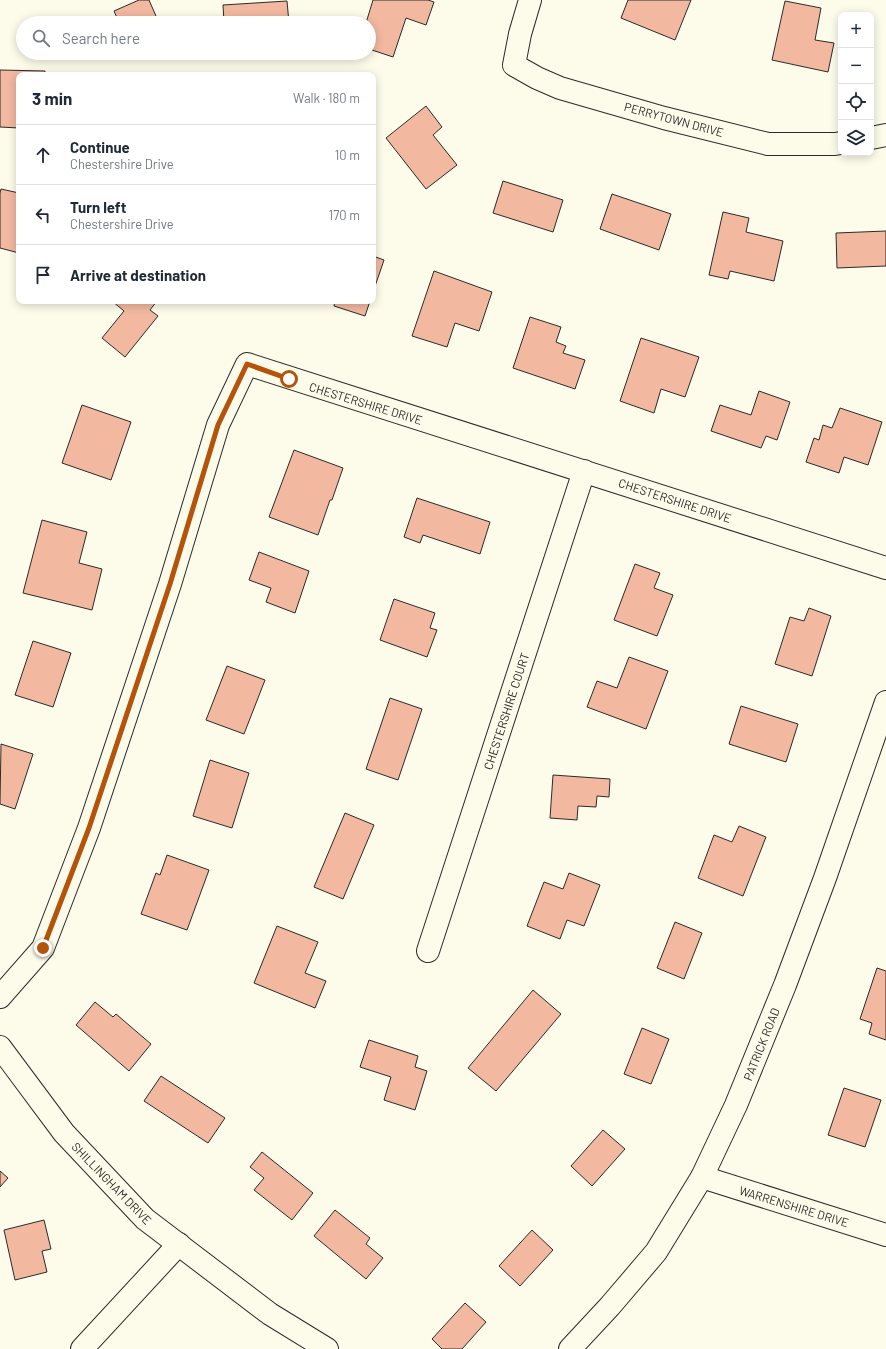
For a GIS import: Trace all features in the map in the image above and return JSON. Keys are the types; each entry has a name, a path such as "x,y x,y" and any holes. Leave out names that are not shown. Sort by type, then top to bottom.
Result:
{"street":[{"name":"PERRYTOWN DRIVE","path":"530,0 520,34 514,65 537,78 560,88 664,118 768,144 838,144"},
{"path":"874,137 886,135"},
{"name":"CHESTERSHIRE DRIVE","path":"0,997 43,948 46,941 92,821 170,584 218,425 247,364 886,568"},
{"name":"CHESTERSHIRE COURT","path":"428,951 584,471"},
{"name":"PATRICK ROAD","path":"570,1349 610,1306 656,1252 702,1177 736,1106 785,985 825,878 886,702"},
{"name":"SHILLINGHAM DRIVE","path":"0,1047 64,1133 145,1219 270,1314 327,1349"},
{"name":"WARRENSHIRE DRIVE","path":"702,1177 886,1235"},
{"path":"82,1349 179,1244"}],"building":[{"path":"139,0 149,0 156,16 116,16 114,11"},
{"path":"373,0 428,0 434,2 426,25 406,18 393,57 376,51 376,16 368,16"},
{"path":"628,0 691,0 675,40 621,18"},
{"path":"287,1 288,16 224,16 223,5"},
{"path":"785,1 821,8 815,40 834,43 828,72 772,60"},
{"path":"0,70 45,71 16,72 16,128 0,127"},
{"path":"426,106 442,127 433,135 457,165 426,189 386,138"},
{"path":"503,181 563,200 553,232 493,213"},
{"path":"1,189 16,192 16,252 0,248"},
{"path":"612,194 671,214 659,250 600,229"},
{"path":"723,212 749,218 746,232 783,241 774,281 730,271 728,279 709,275"},
{"path":"886,231 886,266 837,268 836,233"},
{"path":"376,257 384,260 376,283"},
{"path":"434,271 492,292 479,331 455,323 447,347 412,336"},
{"path":"116,304 155,304 150,310 158,316 125,357 102,338 124,311"},
{"path":"334,304 369,304 365,316 334,306"},
{"path":"530,317 561,327 556,342 566,346 563,353 585,360 575,389 513,368"},
{"path":"641,338 699,357 685,397 661,389 654,413 620,401"},
{"path":"759,391 790,402 777,440 766,436 761,448 711,431 720,405 751,415"},
{"path":"82,405 131,422 111,480 62,463"},
{"path":"840,408 882,422 868,465 844,457 839,473 806,462 814,438 819,440 823,425 832,428"},
{"path":"294,450 343,468 318,535 269,517"},
{"path":"417,498 490,522 480,554 423,535 420,543 404,537"},
{"path":"42,520 87,532 79,563 102,569 92,610 23,593"},
{"path":"259,552 309,571 295,613 266,602 271,588 249,580"},
{"path":"635,564 660,573 654,588 673,595 657,636 614,620"},
{"path":"394,599 435,613 430,628 437,630 427,657 380,640"},
{"path":"809,608 831,616 812,676 775,664 790,617 804,621"},
{"path":"33,641 71,653 53,707 15,695"},
{"path":"629,657 668,671 646,729 587,707 597,681 617,688"},
{"path":"227,666 265,680 244,734 206,720"},
{"path":"390,698 422,709 398,780 366,769"},
{"path":"741,706 798,724 786,762 729,744"},
{"path":"1,744 33,754 15,809 0,804"},
{"path":"210,760 249,773 232,828 193,816"},
{"path":"553,775 610,779 609,797 597,796 596,807 578,806 577,820 550,818"},
{"path":"345,813 374,825 343,899 314,887"},
{"path":"739,826 766,837 743,896 698,878 714,835 732,842"},
{"path":"167,855 209,870 187,930 141,914 156,873 160,875"},
{"path":"569,873 600,885 584,926 567,920 560,939 527,926 544,882 563,889"},
{"path":"675,922 702,933 684,979 657,968"},
{"path":"277,926 318,942 305,973 326,981 315,1008 254,983"},
{"path":"877,968 886,971 886,1040 869,1034 872,1023 860,1019"},
{"path":"533,990 561,1014 496,1091 468,1068"},
{"path":"95,1002 113,1017 116,1014 151,1044 129,1071 76,1025"},
{"path":"642,1028 669,1039 651,1084 624,1074"},
{"path":"369,1040 418,1056 415,1067 427,1071 415,1110 384,1100 391,1077 360,1067"},
{"path":"161,1076 225,1118 208,1143 144,1101"},
{"path":"844,1088 881,1100 865,1147 828,1135"},
{"path":"603,1130 625,1149 592,1186 571,1166"},
{"path":"262,1152 313,1193 292,1220 254,1190 264,1178 250,1167"},
{"path":"0,1171 8,1178 0,1187"},
{"path":"335,1210 370,1238 366,1244 383,1258 366,1279 314,1236"},
{"path":"44,1220 51,1249 42,1251 47,1272 15,1280 4,1230"},
{"path":"532,1230 553,1250 520,1286 499,1266"},
{"path":"465,1303 486,1322 462,1349 442,1349 432,1339"}],"route":[{"path":"43,948 89,828 170,584 218,425 247,364 289,379"}]}
